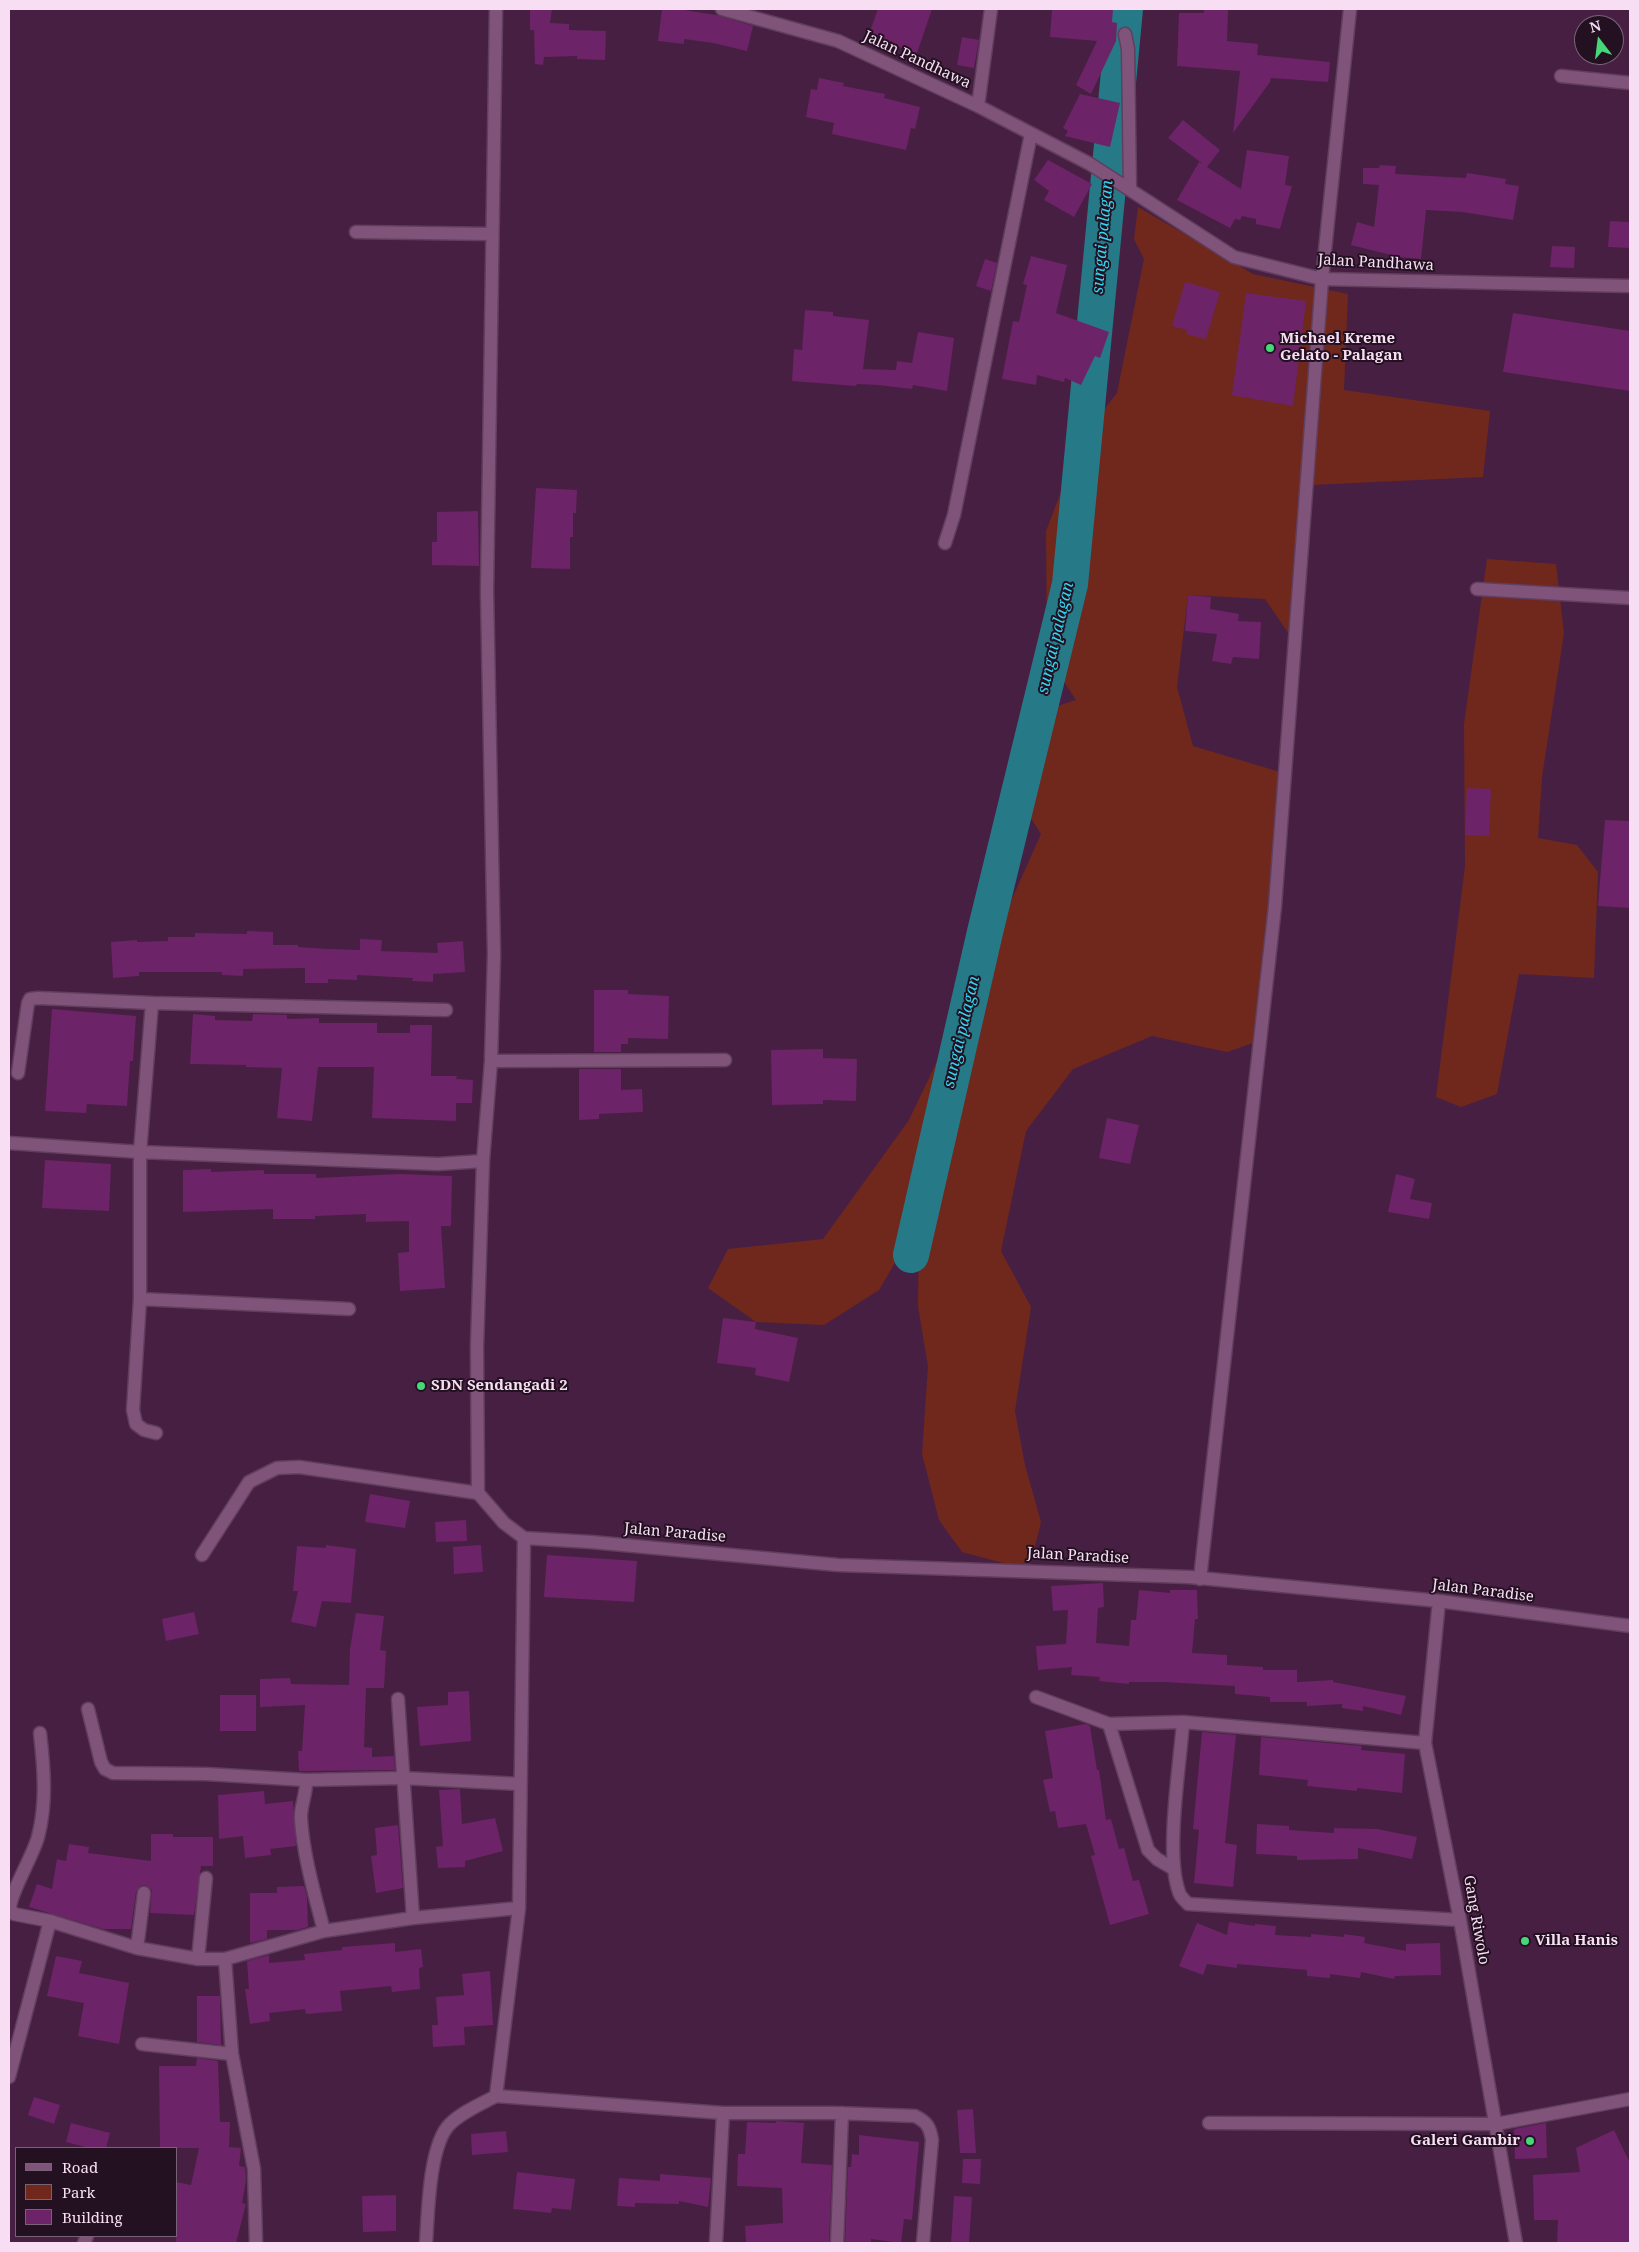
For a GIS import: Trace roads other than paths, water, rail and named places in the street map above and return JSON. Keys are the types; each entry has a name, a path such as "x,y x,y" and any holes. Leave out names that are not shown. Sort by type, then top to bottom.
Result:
{"street":[{"path":"478,1493 478,1346 483,1161 491,1061 494,955 487,592 496,9"},
{"name":"Jalan Pandhawa","path":"722,9 838,40 978,106 1090,164 1234,257 1322,279 1630,286"},
{"path":"978,106 991,9"},
{"path":"1200,1578 1275,906 1322,279 1350,9"},
{"path":"1125,34 1128,49 1130,190"},
{"path":"1561,76 1630,84"},
{"path":"945,544 954,515 1031,134"},
{"path":"356,232 492,234"},
{"path":"1477,589 1630,598"},
{"path":"18,1073 27,1008 30,999 446,1010"},
{"path":"152,1003 140,1152 140,1299 134,1410 136,1424 144,1430 156,1433"},
{"path":"491,1061 725,1060"},
{"path":"9,1143 140,1152 438,1164 483,1161"},
{"path":"140,1299 349,1309"},
{"path":"202,1554 249,1482 277,1468 299,1467 478,1493 504,1523 524,1538 519,1908 496,2096"},
{"name":"Jalan Paradise","path":"524,1538 591,1542 838,1565 968,1568 1200,1578 1439,1601 1630,1626"},
{"name":"Gang Riwolo","path":"1439,1601 1425,1743 1460,1920 1516,2243"},
{"path":"1036,1697 1109,1724 1183,1722 1425,1743"},
{"path":"398,1699 413,1918"},
{"path":"88,1709 101,1762 105,1769 113,1773 206,1774 306,1780 403,1778 520,1784"},
{"path":"1183,1722 1174,1831 1174,1869 1179,1894 1188,1904 1460,1920"},
{"path":"1109,1724 1148,1850 1157,1859 1174,1869"},
{"path":"40,1733 45,1775 42,1815 38,1838 9,1903 10,1909 14,1914 50,1922 137,1948 198,1959 225,1959 324,1931 413,1918 519,1908"},
{"path":"306,1780 306,1792 301,1812 304,1844 324,1931"},
{"path":"198,1959 206,1878"},
{"path":"137,1948 144,1893"},
{"path":"9,2077 50,1922"},
{"path":"225,1959 232,2054 254,2169 256,2243"},
{"path":"142,2044 232,2054"},
{"path":"426,2243 438,2143 449,2124 496,2096 722,2113 842,2113 915,2116 926,2122 931,2130 932,2140 923,2243"},
{"path":"1209,2123 1496,2124 1630,2098"},
{"path":"716,2243 722,2113"},
{"path":"837,2243 842,2113"}],"waterway":[{"name":"sungai palagan","path":"911,1255 985,932 1070,584 1125,9"}],"place":[{"name":"Michael Kreme Gelato - Palagan","path":"1270,348"},
{"name":"SDN Sendangadi 2","path":"421,1386"},
{"name":"Villa Hanis","path":"1525,1941"},
{"name":"Galeri Gambir","path":"1530,2141"}]}
